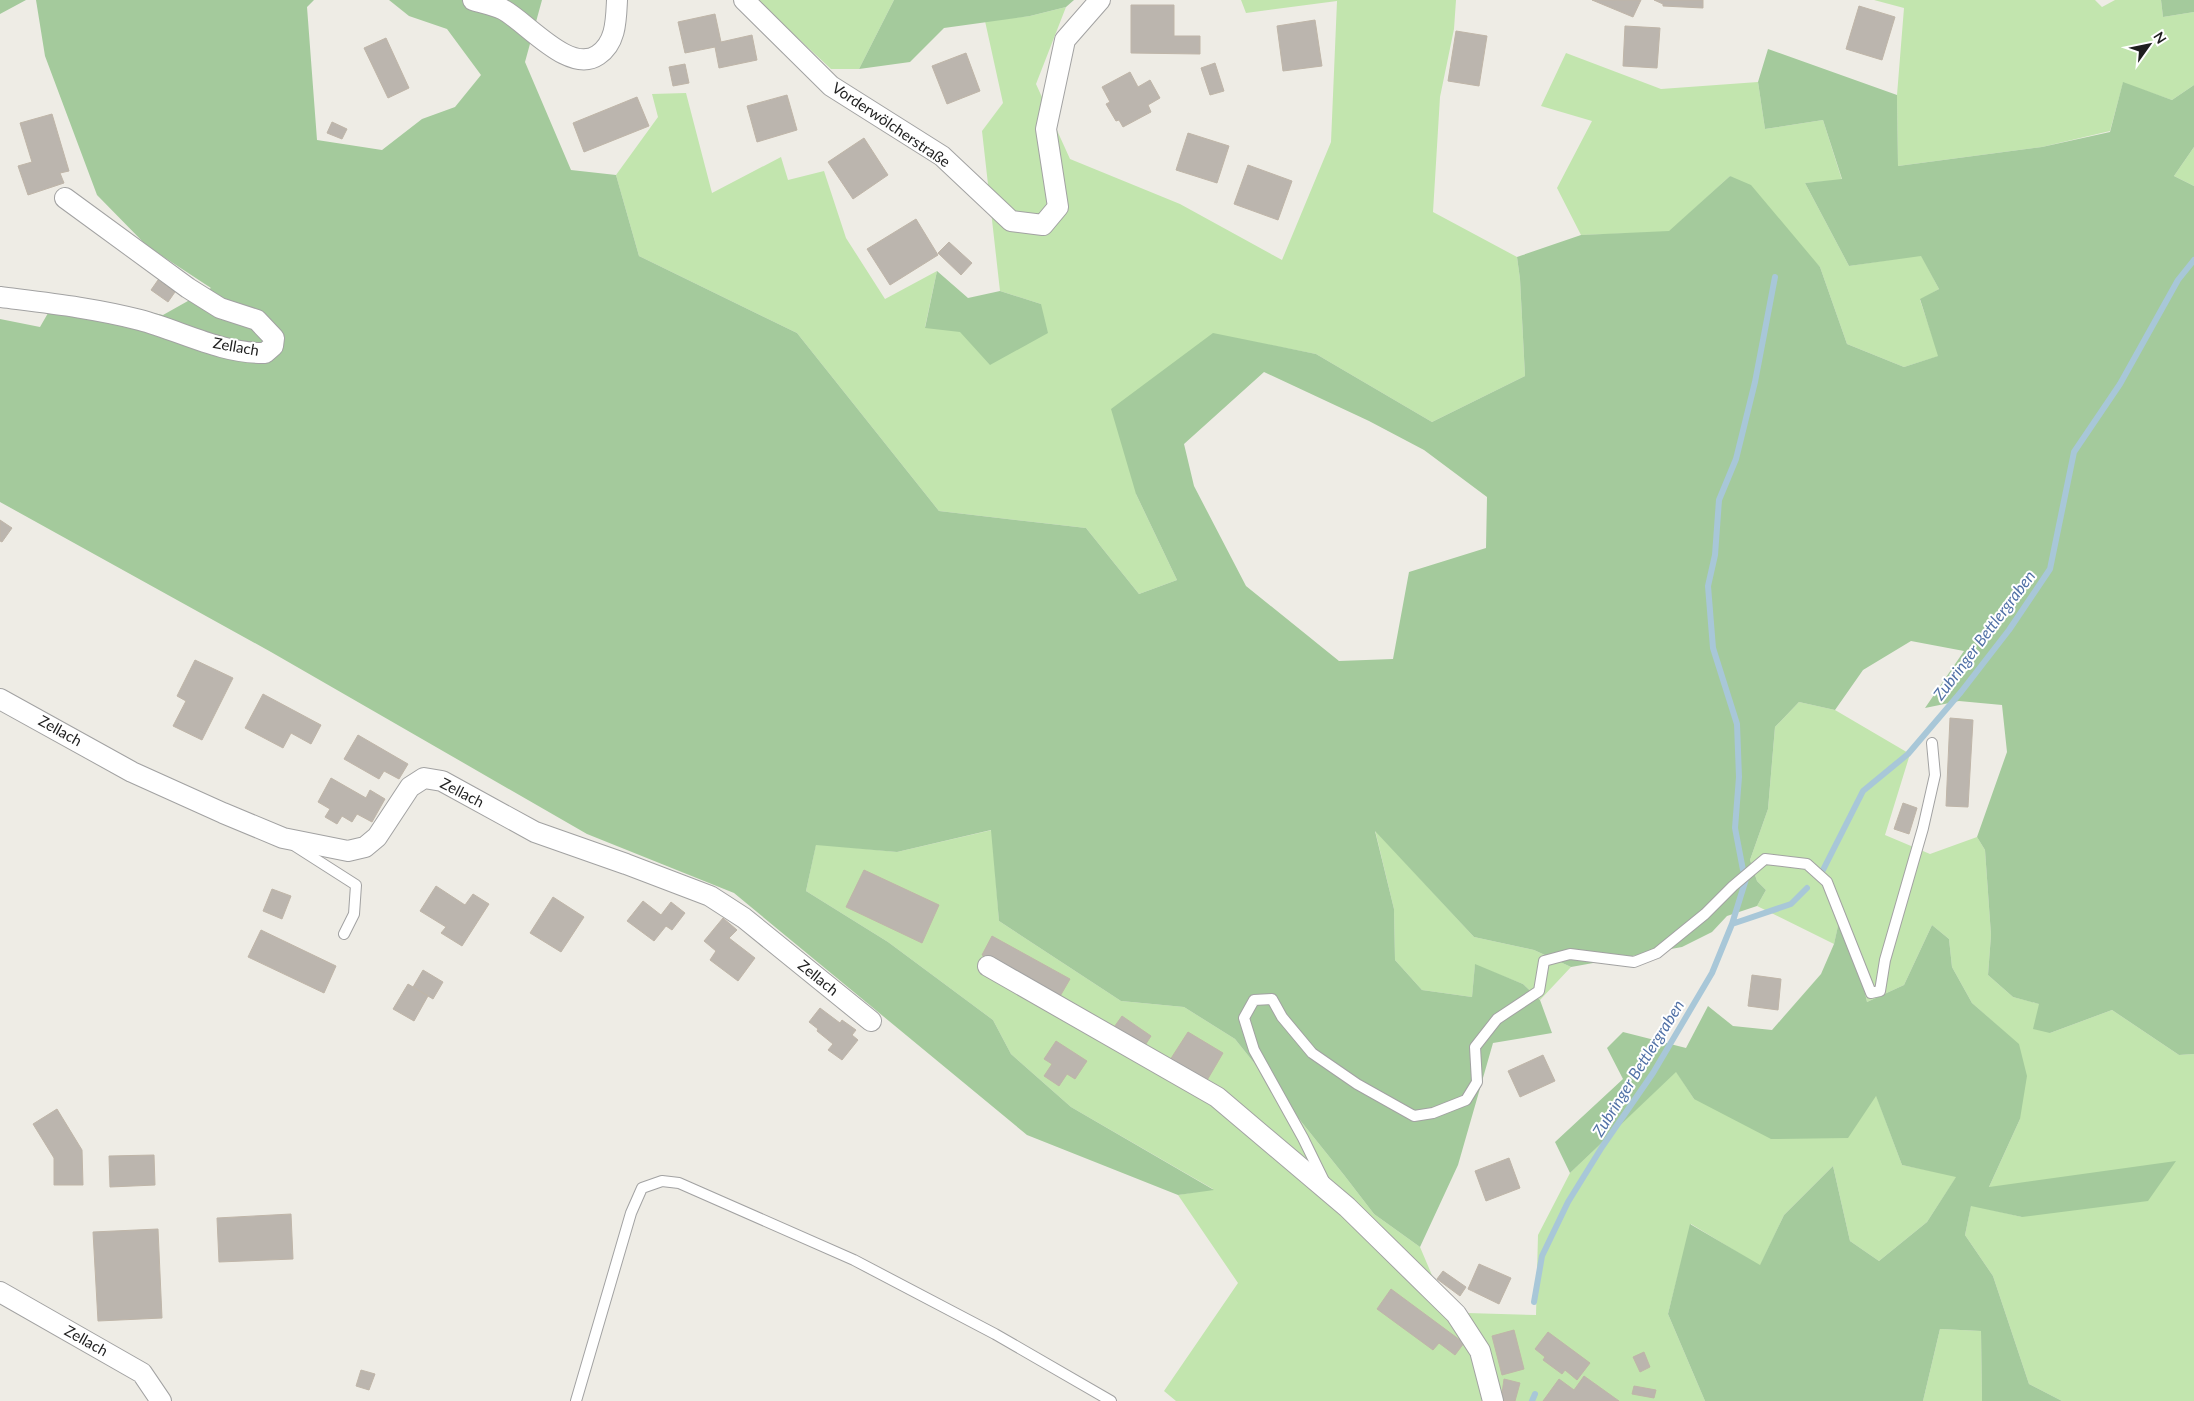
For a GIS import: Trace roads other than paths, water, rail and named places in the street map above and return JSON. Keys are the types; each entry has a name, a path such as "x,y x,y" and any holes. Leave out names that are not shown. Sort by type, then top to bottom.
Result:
{"street":[{"path":"472,0 502,9 558,51 573,59 588,60 608,48 613,36 616,0"},
{"name":"Vorderwölcherstraße","path":"744,0 831,86 942,156 1011,220 1044,225 1058,207 1046,129 1065,40 1100,0"},
{"name":"Zellach","path":"0,298 79,307 121,315 226,348 266,352 273,346 274,338 257,320 220,308 188,288 65,198"},
{"name":"Zellach","path":"0,699 132,772 283,838 348,851 365,847 377,837 410,787 424,778 442,780 535,832 710,896 744,918 871,1021"},
{"path":"988,966 1217,1097 1330,1193 1456,1314 1480,1351 1494,1401"},
{"name":"Zellach","path":"0,1292 142,1373 161,1401"}],"lane":[{"path":"1330,1193 1303,1138 1254,1050 1244,1018 1254,1000 1272,999 1282,1017 1312,1054 1357,1084 1414,1116 1433,1112 1466,1100 1477,1082 1475,1047 1497,1019 1539,991 1544,961 1570,954 1634,962 1657,953 1765,860 1806,864 1827,882 1871,993 1880,991 1885,960 1923,828 1935,776 1932,743"},
{"path":"283,838 356,885 354,914 344,934"},
{"path":"576,1401 631,1213 642,1188 662,1181 679,1183 854,1260 995,1334 1111,1401"}],"waterway":[{"name":"Zubringer Bettlergraben","path":"1823,870 1863,791 1908,754 1961,692 2009,630 2050,569 2074,452 2120,384 2178,280 2194,260"},
{"path":"1743,870 1735,828 1739,777 1737,724 1713,648 1708,586 1715,555 1719,500 1736,459 1755,382 1775,277"},
{"path":"1732,924 1746,879"},
{"name":"Zubringer Bettlergraben","path":"1534,1302 1542,1256 1568,1202 1602,1147 1653,1073 1712,973 1732,924 1791,904 1807,888"},
{"name":"Zubringer Bettlergraben","path":"1532,1401 1535,1394"}]}
